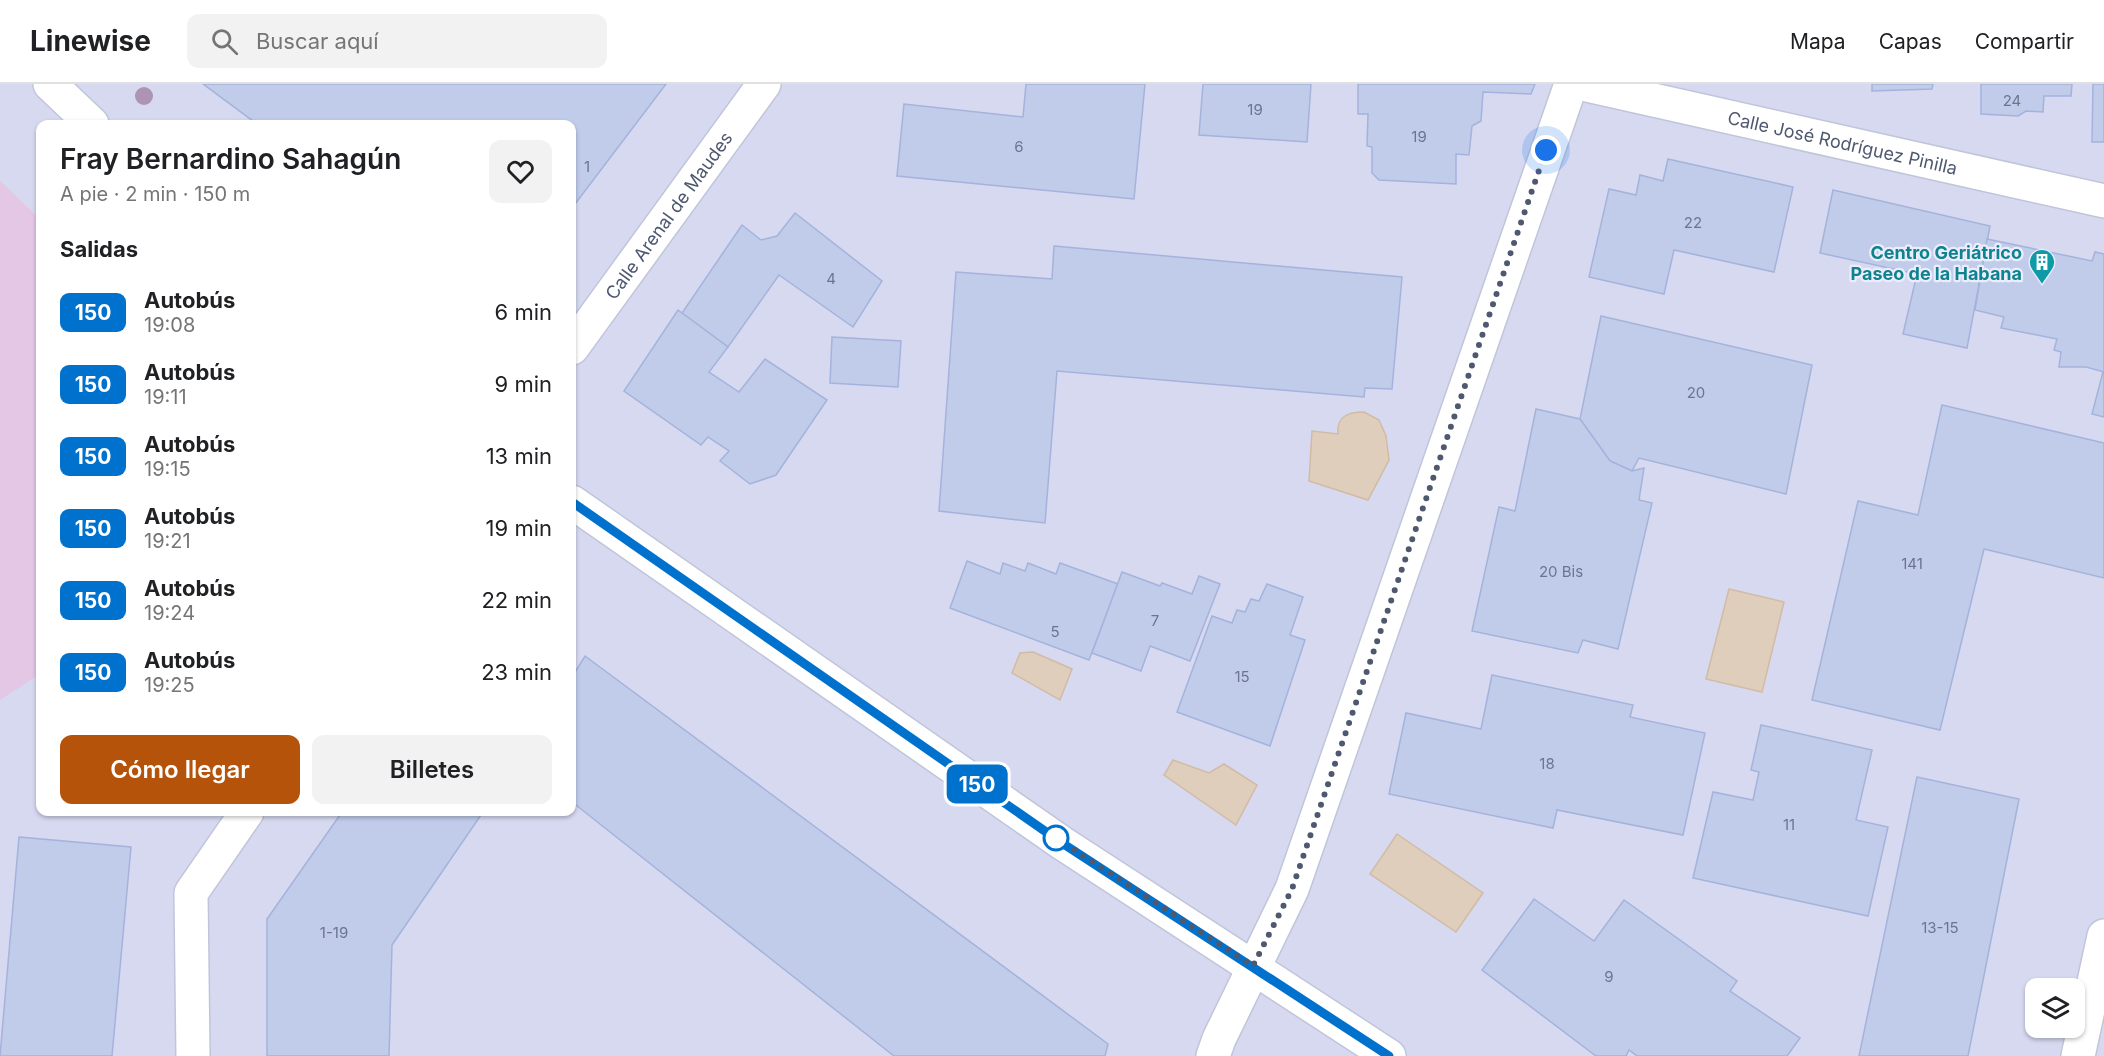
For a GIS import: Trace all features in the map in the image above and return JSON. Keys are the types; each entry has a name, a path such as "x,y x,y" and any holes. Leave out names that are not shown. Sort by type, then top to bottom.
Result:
{"street":[{"path":"50,84 88,120"},
{"name":"Calle Arenal de Maudes","path":"576,342 764,84"},
{"path":"1213,1056 1253,966 1292,889 1570,84"},
{"name":"Calle José Rodríguez Pinilla","path":"1582,84 2104,201"},
{"path":"576,505 1062,843 1389,1056"},
{"path":"193,1056 191,893 244,816"},
{"path":"2078,1056 2104,936"}],"shaded area":[{"path":"0,84 2104,84 2104,1056 0,1056"},
{"path":"0,181 36,215 36,677 0,700"},
{"path":"1364,412 1379,420 1386,436 1389,460 1368,500 1309,481 1312,431 1338,434 1341,419 1349,414"},
{"path":"1729,589 1784,602 1762,692 1706,679"},
{"path":"1033,652 1072,669 1060,700 1012,673 1020,653"},
{"path":"1173,760 1209,773 1224,764 1257,785 1236,825 1164,775"},
{"path":"1397,834 1483,893 1456,932 1370,874"}],"building":[{"path":"203,84 666,84 576,203 576,120 252,120"},
{"path":"1026,84 1145,84 1134,199 897,176 904,104 1023,117"},
{"path":"1203,84 1311,84 1307,142 1199,135"},
{"path":"1358,84 1535,84 1531,94 1483,92 1481,121 1472,126 1469,155 1456,154 1456,184 1379,180 1372,173 1372,147 1367,146 1368,114 1358,114"},
{"path":"1872,84 1933,84 1932,89 1872,91"},
{"path":"1981,84 2072,84 2071,96 2044,96 2043,112 2026,111 2018,116 1981,114"},
{"path":"2093,84 2104,84 2104,142 2092,142"},
{"path":"1668,159 1793,187 1774,272 1674,250 1664,294 1589,277 1609,189 1636,195 1640,175 1663,181"},
{"path":"1833,190 1990,226 1967,348 1903,334 1917,274 1820,253"},
{"path":"795,213 882,281 853,327 779,275 728,347 682,313 742,225 761,240 777,236"},
{"name":"Centro Geriátrico Paseo de la Habana","path":"1987,239 2092,261 2095,252 2104,254 2104,372 2086,367 2059,367 2061,352 2054,350 2057,339 2001,328 2004,317 1975,310"},
{"path":"1054,246 1402,277 1392,389 1365,388 1364,397 1057,371 1045,523 939,511 956,272 1052,279"},
{"path":"678,310 728,347 709,372 739,392 765,359 827,400 776,475 750,484 720,461 729,451 708,437 701,445 624,391"},
{"path":"1601,316 1812,365 1786,494 1639,458 1632,471 1610,461 1580,419"},
{"path":"832,337 901,341 898,387 830,383"},
{"path":"2104,372 2104,417 2092,414"},
{"path":"1942,405 2104,443 2104,578 1984,549 1940,730 1812,700 1858,501 1918,515"},
{"path":"1536,409 1580,419 1610,461 1632,471 1644,468 1639,500 1652,503 1618,649 1583,640 1578,653 1472,631 1499,507 1515,511"},
{"path":"967,561 1000,574 1003,563 1025,571 1028,563 1056,574 1060,563 1118,584 1089,660 950,608"},
{"path":"1122,572 1160,586 1162,583 1192,594 1199,576 1220,584 1190,661 1150,646 1141,671 1092,653"},
{"path":"1267,584 1303,597 1290,635 1305,640 1270,746 1177,712 1212,616 1232,623 1237,610 1245,612 1251,599 1259,601"},
{"path":"585,656 1108,1044 1105,1056 894,1056 576,805 576,671"},
{"path":"1492,675 1633,705 1630,717 1705,733 1683,835 1557,810 1553,828 1389,794 1406,713 1481,729"},
{"path":"1761,725 1872,750 1856,820 1888,827 1868,916 1693,878 1713,792 1753,800 1759,772 1751,770"},
{"path":"1917,777 2019,799 1968,1056 1859,1056"},
{"path":"339,816 480,816 392,945 389,1056 267,1056 267,919"},
{"path":"19,837 131,847 112,1056 0,1056"},
{"path":"1534,899 1594,941 1624,900 1737,981 1730,991 1800,1038 1787,1056 1637,1056 1629,1050 1626,1056 1596,1056 1482,970"}],"bus line":[{"name":"150","path":"576,505 1062,843 1389,1056"}],"place":[{"name":"Centro Geriátrico Paseo de la Habana","path":"2042,285"}],"route":[{"path":"1056,838 1253,966 1292,889 1546,150"}]}
